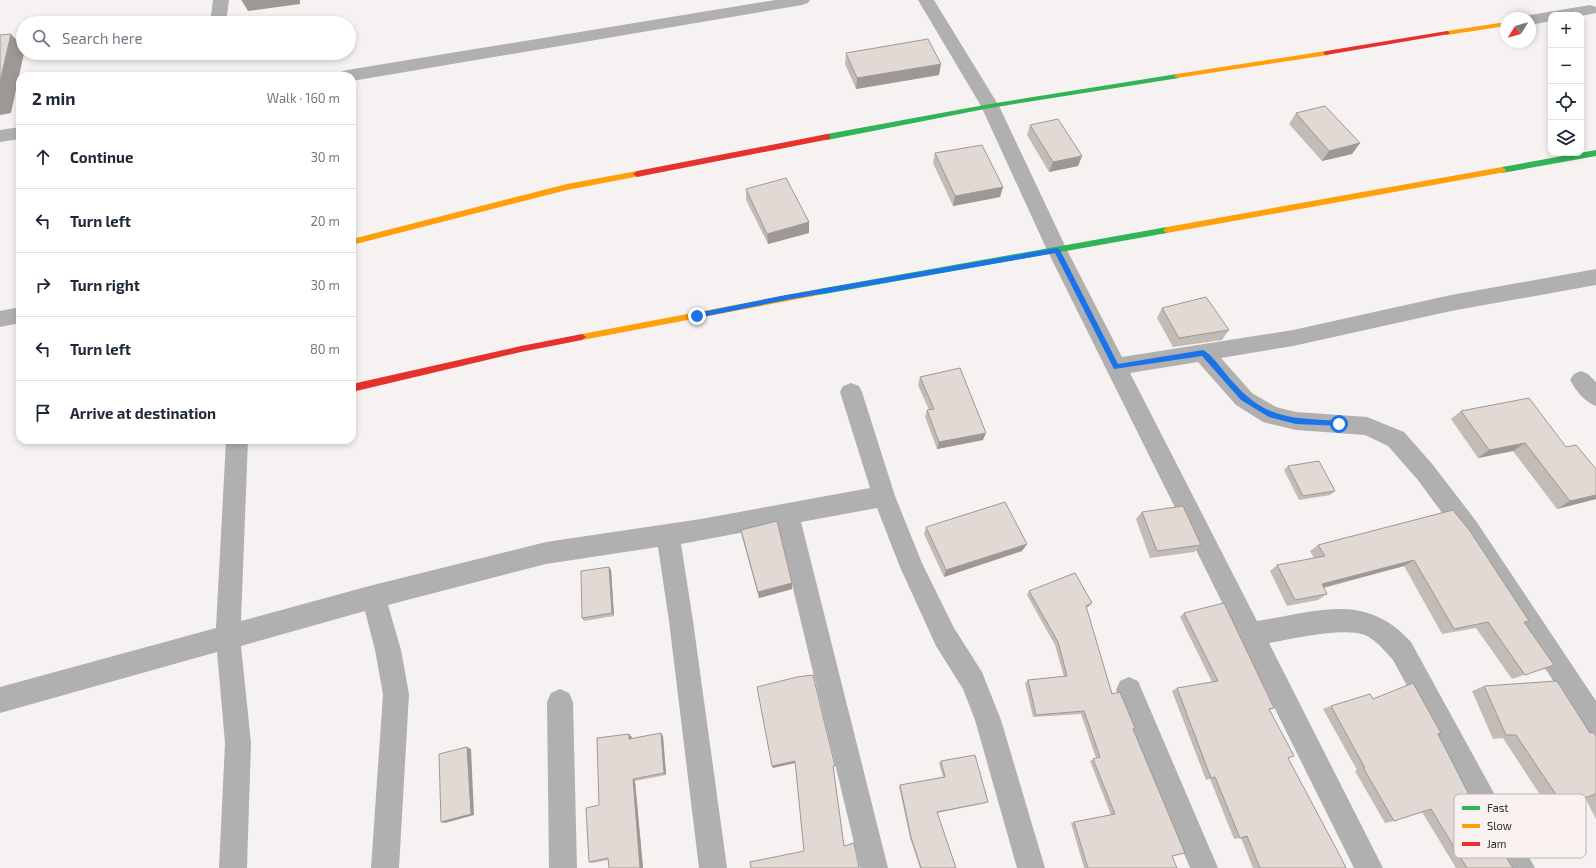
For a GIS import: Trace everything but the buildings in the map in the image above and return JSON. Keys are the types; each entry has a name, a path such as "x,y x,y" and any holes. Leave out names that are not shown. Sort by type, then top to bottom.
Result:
{"street":[{"path":"219,16 221,0"},
{"path":"356,75 802,0"},
{"path":"926,0 990,106 1057,250 1369,868"},
{"path":"1578,12 1590,10"},
{"path":"1536,19 1548,17"},
{"path":"356,241 567,188 990,106 1500,25"},
{"path":"0,136 16,134"},
{"path":"356,387 521,350 786,298 1596,154"},
{"path":"1116,367 1293,338 1451,303 1596,278"},
{"path":"0,319 16,316"},
{"path":"1203,353 1244,399 1271,415 1296,421 1367,426 1396,439 1425,472 1468,529 1596,724"},
{"path":"1581,380 1596,397"},
{"path":"851,392 884,496 912,567 945,637 973,681 988,720 1031,868"},
{"path":"233,868 238,743 228,637 237,444"},
{"path":"0,700 373,597 546,552 668,535 884,496"},
{"path":"787,514 874,868"},
{"path":"668,535 681,621 712,868"},
{"path":"373,597 388,650 396,694 385,868"},
{"path":"1251,634 1331,622 1361,622 1378,629 1390,637 1402,651 1480,794"},
{"path":"1129,690 1204,868"},
{"path":"560,702 563,868"},
{"path":"1516,858 1521,868"}],"traffic: fast":[{"path":"827,137 990,106 1177,76"},
{"path":"1502,170 1596,153"},
{"path":"819,292 1167,230"}],"traffic: slow":[{"path":"1447,33 1500,25"},
{"path":"1177,76 1326,53"},
{"path":"1167,230 1502,170"},
{"path":"356,241 567,187 637,174"},
{"path":"582,337 819,292"}],"traffic: jam":[{"path":"1326,53 1447,33"},
{"path":"637,174 827,137"},
{"path":"356,387 521,349 582,337"}],"route":[{"path":"697,316 786,298 1057,250 1116,367 1203,353 1244,399 1271,415 1296,421 1339,424"}]}
